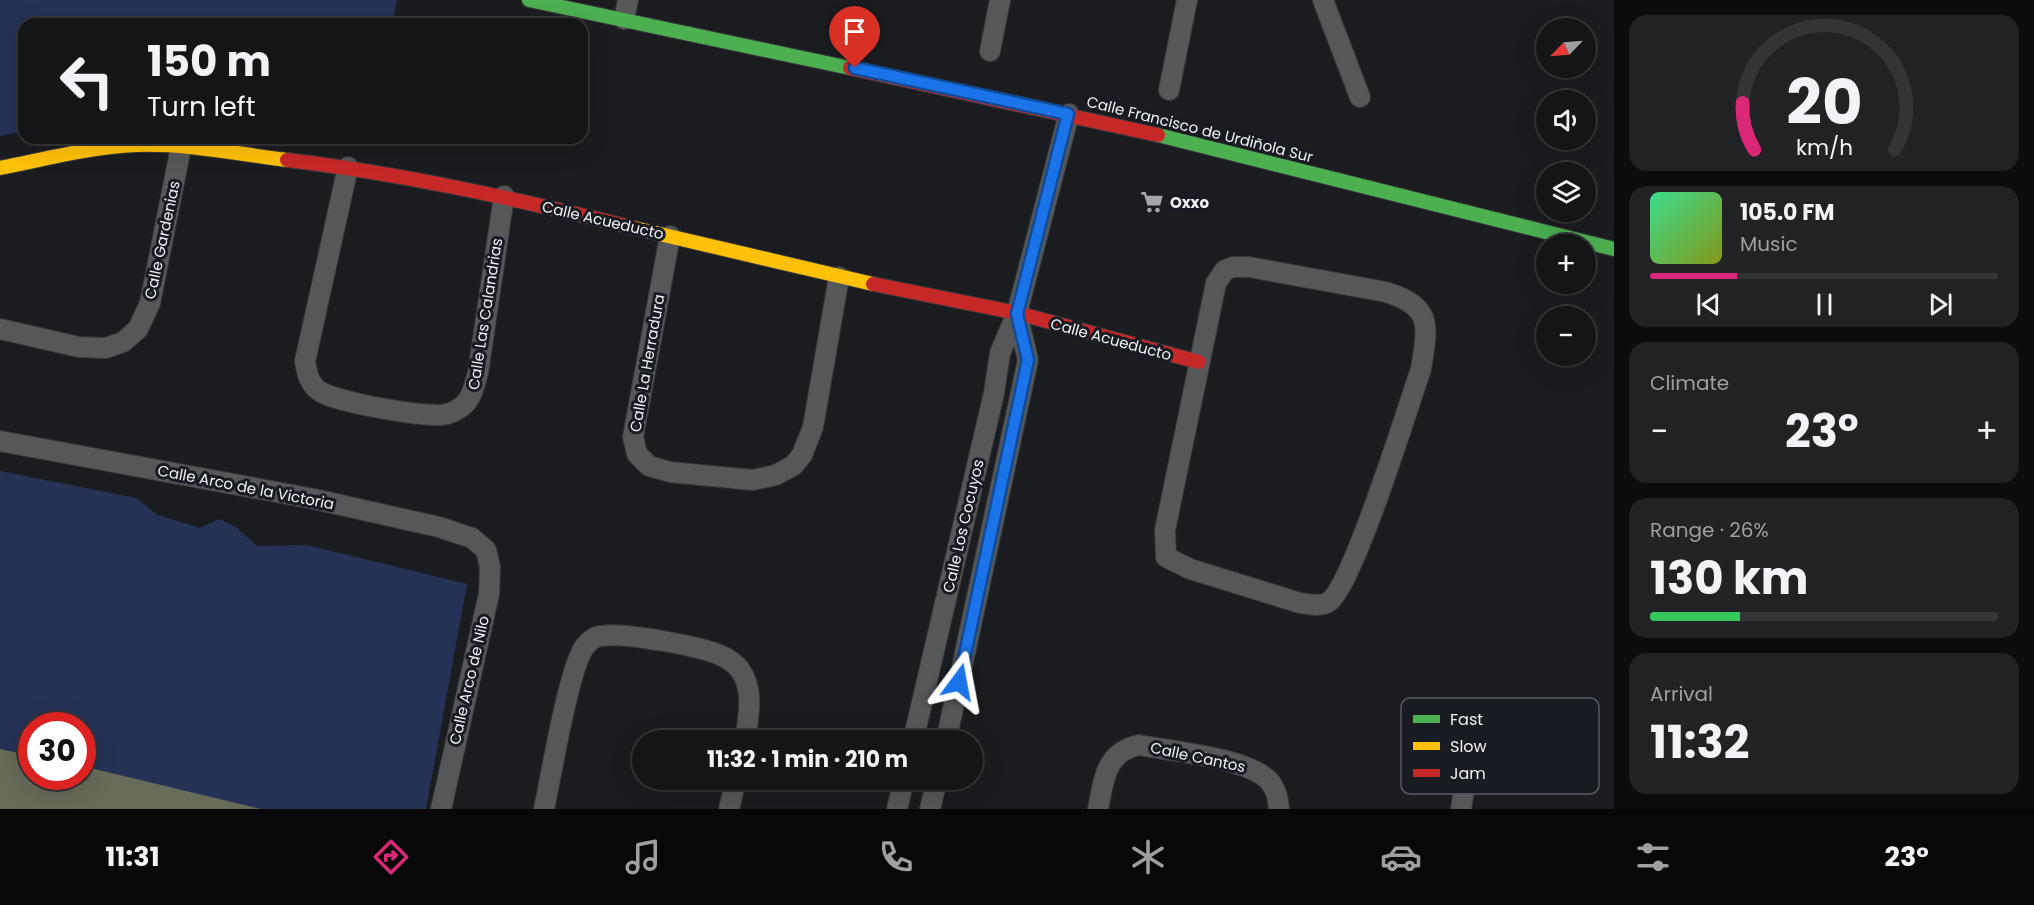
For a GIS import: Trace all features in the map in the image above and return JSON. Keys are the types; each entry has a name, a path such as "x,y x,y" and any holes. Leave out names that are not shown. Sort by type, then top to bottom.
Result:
{"street":[{"name":"Calle Francisco de Urdiñola Sur","path":"529,0 626,10 1258,159 1614,249"},
{"path":"990,51 1000,0"},
{"path":"1169,90 1187,0"},
{"path":"1323,0 1360,97"},
{"name":"Calle Los Cocuyos","path":"916,730 994,393 1000,353 1017,314 1068,114"},
{"name":"Calle Acueducto","path":"0,168 89,150 137,145 182,147 348,167 504,196 839,277 1017,314 1199,362"},
{"name":"Calle Gardenias","path":"0,329 79,347 106,348 123,342 138,329 150,303 182,147"},
{"name":"Calle Las Calandrias","path":"348,167 305,361 308,379 318,391 332,398 411,413 447,414 460,408 471,398 478,373 504,196"},
{"name":"Calle La Herradura","path":"670,236 633,437 637,454 649,465 670,471 753,480 776,475 794,465 802,455 813,427 839,277"},
{"path":"1233,267 1249,267 1386,292 1404,298 1416,306 1425,321 1426,339 1421,369 1353,563 1336,595 1327,603 1317,605 1300,603 1190,569 1166,557 1165,530 1199,362 1216,283 1225,270 1233,267"},
{"name":"Calle Los Cocuyos","path":"948,730 1028,360 1017,314"},
{"name":"Calle Arco de la Victoria","path":"0,441 326,502 439,527 472,538 486,550"},
{"name":"Calle Arco de Nilo","path":"441,809 489,594 490,567 486,550"},
{"path":"544,809 574,669 585,646 598,636 614,635 694,647 723,656 740,669 749,689 747,730"},
{"name":"Calle Cantos","path":"1098,809 1105,774 1114,757 1126,748 1139,745 1224,760 1253,769 1270,781 1278,795 1279,809"},
{"path":"729,809 734,790"},
{"path":"897,809 902,790"},
{"path":"930,809 935,790"}],"shaded area":[{"path":"0,0 397,0 393,18 18,18 18,132 0,136"},
{"path":"0,471 136,498 158,515 200,528 219,519 236,527 257,546 307,545 467,584 426,809 256,809 96,773 96,712 18,712 18,755 0,751"}],"building":[{"path":"0,749 18,753 18,790 96,790 96,769 261,809 0,809"}],"traffic: fast":[{"path":"529,0 850,68"},
{"path":"1158,135 1614,249"}],"traffic: slow":[{"path":"0,168 85,151 136,145 193,147 287,160"},
{"path":"634,228 873,284"}],"traffic: jam":[{"path":"850,68 1158,135"},
{"path":"287,160 462,189 634,228"},
{"path":"873,284 1017,313 1199,362"}],"place":[{"name":"Oxxo","path":"1152,202"}],"route":[{"path":"855,68 1068,114 1017,314 1028,360 959,682"}]}
